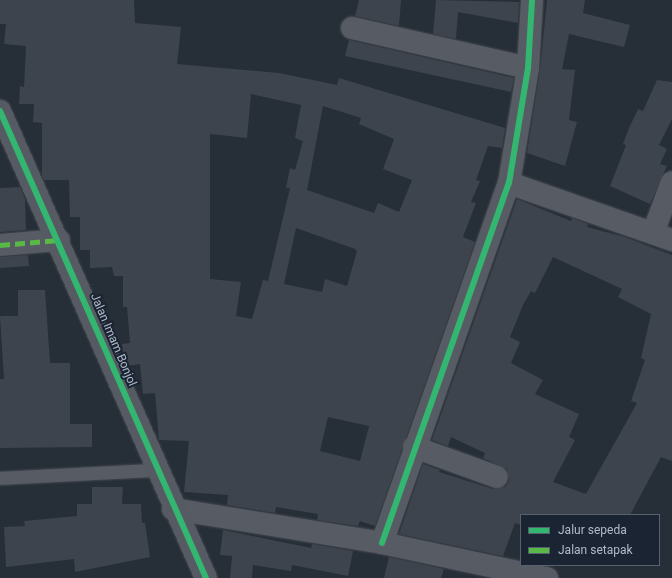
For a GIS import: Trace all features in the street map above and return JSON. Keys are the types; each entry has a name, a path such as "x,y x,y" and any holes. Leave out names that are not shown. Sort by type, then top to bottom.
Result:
{"street":[{"path":"382,543 414,447 509,184 528,68 532,0"},
{"path":"352,28 528,68"},
{"name":"Jalan Imam Bonjol","path":"0,111 59,240 155,470 206,578"},
{"path":"509,184 663,237 672,182"},
{"path":"0,244 59,240"},
{"path":"414,447 497,477"},
{"path":"173,509 382,543 547,578"}],"lane":[{"path":"0,478 155,470"}],"building":[{"path":"0,0 134,0 135,23 181,27 177,64 279,73 337,85 339,78 505,128 502,148 488,146 476,180 480,181 471,202 476,203 463,237 475,242 375,526 360,521 358,526 317,520 318,514 276,507 275,513 227,505 228,495 184,492 189,441 159,440 155,393 143,394 140,364 126,366 124,361 122,344 130,343 127,307 123,307 123,276 114,276 112,267 90,268 90,250 80,250 80,217 70,217 69,180 44,180 42,176 42,123 33,122 34,104 19,104 20,86 24,87 26,46 4,44 6,24 0,24","holes":["251,94 301,105 295,138 303,141 295,170 290,168 286,188 290,188 268,281 263,280 252,319 236,316 241,282 210,279 210,134 247,138","323,106 361,118 359,124 394,139 383,169 412,180 399,212 378,203 374,213 307,190","296,228 357,251 347,286 325,279 322,292 284,284","328,417 369,426 360,461 320,451"]},
{"path":"359,0 401,0 399,26 355,16"},
{"path":"436,0 519,2 518,23 458,12 456,39 433,34"},
{"path":"547,0 585,0 583,13 630,25 624,47 569,34 562,69 575,70 569,120 577,122 565,166 527,153 540,70"},
{"path":"349,40 514,78 511,92 345,56"},
{"path":"657,80 672,82 672,119 659,145 667,149 660,164 667,166 650,204 610,186 626,145 623,144 629,128 638,109 643,111"},
{"path":"20,187 25,199 26,230 0,232 0,188"},
{"path":"517,199 571,221 572,218 588,224 587,227 625,237 672,255 672,461 661,457 631,514 520,514 520,525 515,523 503,556 399,534 423,464 440,470 439,472 493,489 505,487 509,481 507,469 483,458 485,453 451,437 448,446 432,440","holes":["553,257 622,289 618,297 651,314 641,358 645,360 631,401 637,403 586,494 553,482 575,440 569,437 579,414 535,394 543,380 511,363 520,342 510,337 523,305 531,291 535,293"]},
{"path":"28,255 29,266 0,268 0,257"},
{"path":"18,290 45,290 50,363 70,363 70,424 92,424 92,447 0,448 0,379 4,379 0,316 18,316"},
{"path":"92,487 123,487 122,504 141,504 142,523 145,523 150,557 75,572 74,559 6,567 4,527 25,526 24,521 77,516 77,504 92,504"},
{"path":"223,530 311,548 312,544 353,551 348,576 292,565 291,571 253,565 252,578 230,578 232,556 220,555"},
{"path":"389,557 444,569 441,578 384,578"}],"marked path":[{"path":"0,245 59,240"}],"cycle path":[{"path":"382,543 509,183 528,68 532,0"},
{"path":"0,111 206,578"}]}
